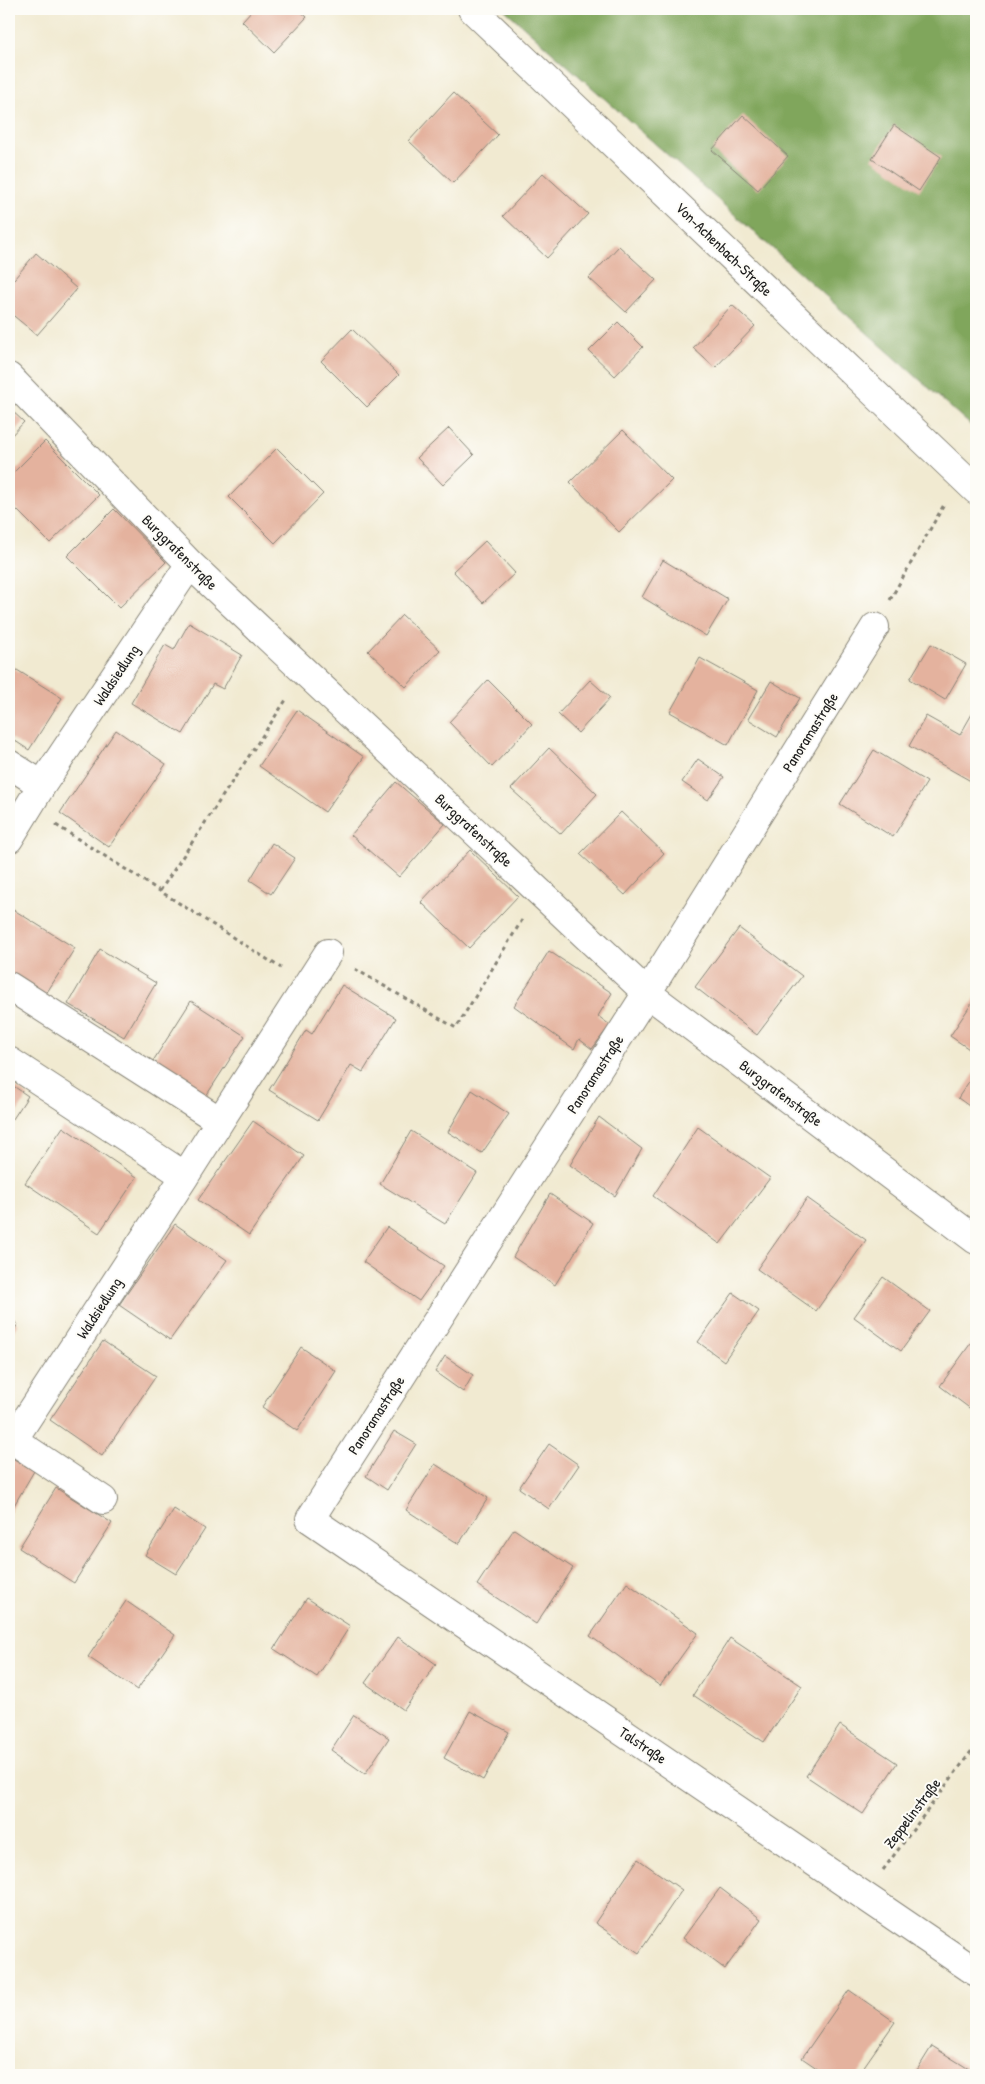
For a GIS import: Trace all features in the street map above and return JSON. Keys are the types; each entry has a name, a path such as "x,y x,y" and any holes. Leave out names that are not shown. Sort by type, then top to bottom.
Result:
{"street":[{"name":"Von-Achenbach-Straße","path":"472,9 968,482"},
{"name":"Burggrafenstraße","path":"9,378 190,564 647,993 976,1240"},
{"name":"Waldsiedlung","path":"9,838 190,564"},
{"name":"Panoramastraße","path":"310,1519 647,993 875,627"},
{"path":"9,764 35,796"},
{"name":"Waldsiedlung","path":"103,1500 11,1439 185,1176 328,953"},
{"path":"9,986 220,1121"},
{"path":"9,1061 185,1176"},
{"name":"Talstraße","path":"310,1519 976,1972"}],"path":[{"path":"875,627 968,482"},
{"path":"160,891 305,672"},
{"path":"35,796 160,891 308,985"},
{"path":"328,953 456,1028 540,892"},
{"name":"Zeppelinstraße","path":"865,1895 976,1745"}],"green space":[{"path":"504,9 976,9 976,430"}],"building":[{"path":"253,9 298,9 307,17 274,52 242,21"},
{"path":"453,93 498,135 453,183 409,141"},
{"path":"743,115 788,156 758,190 712,150"},
{"path":"894,125 941,157 919,191 872,159"},
{"path":"543,173 588,214 547,258 503,216"},
{"path":"619,246 656,280 626,312 589,278"},
{"path":"36,253 77,289 37,335 9,312 9,285"},
{"path":"732,305 755,326 715,368 693,348"},
{"path":"618,322 643,347 615,376 589,351"},
{"path":"352,329 399,375 367,407 321,361"},
{"path":"9,408 24,422 9,438"},
{"path":"449,428 474,455 443,485 417,458"},
{"path":"623,430 672,480 619,532 570,482"},
{"path":"45,441 99,495 50,543 9,502 9,477"},
{"path":"277,448 323,494 275,543 229,497"},
{"path":"114,509 166,562 119,608 67,556"},
{"path":"485,541 515,573 483,603 453,571"},
{"path":"663,560 728,599 706,636 642,597"},
{"path":"402,615 440,650 406,687 368,651"},
{"path":"189,623 242,655 223,689 213,684 183,734 131,703 165,645 174,650"},
{"path":"931,644 966,664 945,700 910,679"},
{"path":"700,658 758,690 728,745 670,712"},
{"path":"9,665 62,698 29,750 9,737"},
{"path":"488,680 532,724 492,767 449,722"},
{"path":"590,680 610,698 578,733 558,714"},
{"path":"771,681 800,698 777,737 748,719"},
{"path":"976,707 976,784 909,746 926,716 960,735"},
{"path":"297,710 364,757 325,812 259,766"},
{"path":"116,730 166,764 109,847 60,813"},
{"path":"549,748 597,794 561,834 511,789"},
{"path":"874,750 927,782 893,837 840,804"},
{"path":"698,759 724,777 708,800 682,782"},
{"path":"396,782 445,824 399,877 351,835"},
{"path":"621,812 664,853 625,895 580,854"},
{"path":"272,843 295,858 271,894 250,880"},
{"path":"470,850 518,896 469,948 421,902"},
{"path":"9,907 75,948 44,997 9,975"},
{"path":"739,928 802,976 757,1035 695,987"},
{"path":"100,949 156,983 124,1037 68,1004"},
{"path":"549,951 612,993 598,1016 610,1025 592,1049 579,1039 574,1049 514,1006"},
{"path":"342,985 396,1018 363,1072 351,1065 318,1120 269,1090 306,1030 312,1034"},
{"path":"976,997 976,1051 975,1053 950,1036"},
{"path":"191,1001 245,1036 206,1096 153,1061"},
{"path":"976,1071 976,1111 958,1098"},
{"path":"9,1083 28,1096 9,1125"},
{"path":"472,1090 509,1114 482,1153 448,1132"},
{"path":"599,1117 642,1149 615,1196 570,1165"},
{"path":"253,1121 304,1156 249,1235 198,1200"},
{"path":"63,1127 137,1177 99,1233 25,1183"},
{"path":"698,1127 770,1178 720,1244 653,1196"},
{"path":"411,1131 477,1173 445,1224 380,1184"},
{"path":"550,1194 593,1223 555,1285 513,1257"},
{"path":"807,1198 866,1240 816,1311 757,1269"},
{"path":"175,1224 227,1260 170,1340 119,1305"},
{"path":"387,1227 444,1266 419,1301 363,1262"},
{"path":"883,1277 930,1311 901,1351 854,1317"},
{"path":"733,1293 759,1311 724,1361 698,1342"},
{"path":"9,1318 18,1324 9,1338"},
{"path":"976,1336 976,1413 940,1386"},
{"path":"103,1341 156,1376 102,1456 50,1420"},
{"path":"301,1347 336,1371 297,1431 262,1407"},
{"path":"445,1356 473,1375 463,1392 435,1372"},
{"path":"394,1431 416,1444 387,1490 366,1476"},
{"path":"549,1444 579,1465 549,1509 519,1488"},
{"path":"9,1456 34,1471 9,1514"},
{"path":"435,1464 488,1498 459,1544 406,1510"},
{"path":"56,1488 112,1523 74,1583 19,1548"},
{"path":"174,1509 205,1529 176,1574 145,1555"},
{"path":"514,1529 573,1568 536,1624 477,1585"},
{"path":"627,1583 698,1633 660,1686 590,1636"},
{"path":"307,1598 350,1626 317,1677 274,1649"},
{"path":"126,1601 175,1635 137,1690 88,1657"},
{"path":"398,1637 436,1664 404,1710 365,1683"},
{"path":"730,1638 802,1686 764,1742 693,1695"},
{"path":"470,1711 509,1732 483,1780 444,1758"},
{"path":"354,1715 389,1738 365,1774 331,1750"},
{"path":"840,1725 897,1763 863,1814 806,1776"},
{"path":"638,1859 682,1890 639,1953 595,1923"},
{"path":"720,1888 761,1919 725,1969 683,1938"},
{"path":"849,1990 895,2022 858,2075 827,2075 802,2058"},
{"path":"932,2046 972,2071 969,2075 914,2075"}]}
